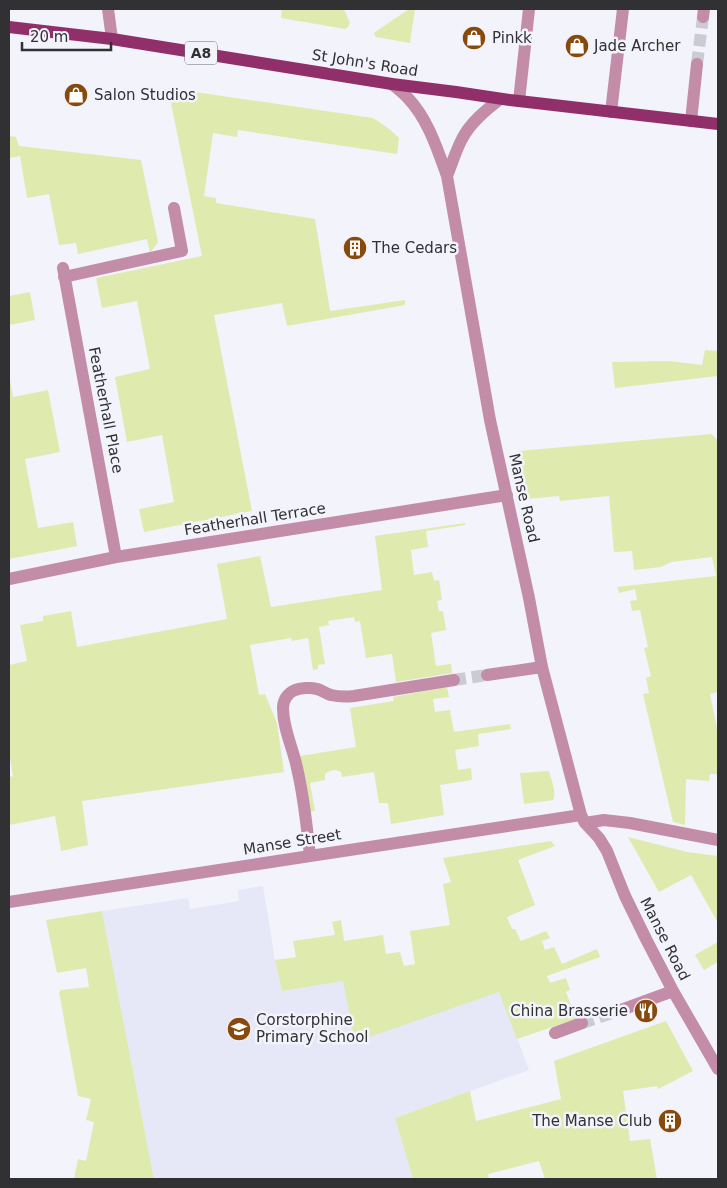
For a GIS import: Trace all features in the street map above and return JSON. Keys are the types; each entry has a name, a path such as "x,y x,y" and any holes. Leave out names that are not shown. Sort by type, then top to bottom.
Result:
{"main road":[{"name":"St John's Road","path":"9,27 112,39 392,84 500,99 718,124"}],"street":[{"path":"108,9 112,39"},
{"path":"519,101 528,9"},
{"path":"611,112 623,9"},
{"path":"691,120 697,64"},
{"name":"Manse Road","path":"392,84 407,97 422,116 433,137 447,176 490,420 542,667 583,819 607,851 625,896 646,939 673,991 718,1069"},
{"path":"447,176 462,138 474,122 500,99"},
{"name":"Featherhall Place","path":"116,557 64,273 182,251 174,208"},
{"name":"Featherhall Terrace","path":"9,579 116,557 507,495"},
{"path":"488,675 542,667"},
{"path":"310,856 297,768 285,728 283,714 283,706 288,694 294,690 312,688 341,697 354,696 454,680"},
{"path":"583,819 630,823 718,840"},
{"name":"Manse Street","path":"9,902 310,856 583,819"},
{"path":"621,1010 673,991"},
{"path":"554,1033 582,1023"}],"shaded area":[{"name":"Corstorphine Primary School","path":"263,886 282,991 343,980 500,992 529,1070 395,1118 413,1179 154,1179 102,911 188,898 190,909 239,901 238,890"}],"green space":[{"path":"282,9 344,9 350,23 345,29 281,18"},
{"path":"409,9 415,9 410,43 376,37 375,32"},
{"path":"168,88 373,118 396,135 399,138 397,154 238,130 237,137 213,133 204,196 216,198 216,203 315,219 330,311 405,300 405,305 287,326 282,303 214,315 252,511 144,532 139,509 174,502 162,435 127,442 115,377 150,369 137,301 102,308 96,278 202,256"},
{"path":"9,136 16,137 19,146 141,160 158,242 150,253 147,239 78,254 76,243 59,245 49,194 27,198 20,156 9,158"},
{"path":"30,292 35,320 9,325 9,296"},
{"path":"705,350 718,351 718,376 615,388 612,362 669,361 702,365"},
{"path":"9,374 13,397 48,390 60,452 25,459 38,528 73,522 77,546 9,559"},
{"path":"712,434 718,441 718,692 710,694 718,733 718,774 710,774 709,781 686,779 685,825 673,822 643,694 649,693 646,678 651,676 644,648 648,647 640,610 632,611 630,601 637,600 635,589 619,593 617,587 716,576 712,557 671,562 661,567 634,570 632,551 614,552 609,496 560,501 559,496 527,499 518,451"},
{"path":"465,523 465,525 426,531 428,547 411,550 414,575 432,572 434,581 439,580 442,600 437,601 439,611 443,611 446,630 431,633 436,666 451,664 452,673 396,682 392,654 366,658 360,621 355,622 354,617 328,621 329,625 319,627 325,664 318,665 318,669 313,670 308,638 292,641 291,638 250,645 259,695 265,694 277,723 284,772 82,801 88,845 61,851 55,816 9,825 9,777 13,776 9,752 9,665 27,661 20,625 43,621 43,616 71,611 77,647 227,619 217,564 260,556 271,607 382,590 375,536"},
{"path":"447,687 449,697 433,699 435,712 450,710 454,732 510,724 511,729 478,734 479,746 455,750 458,770 471,768 472,780 440,785 444,815 391,824 388,803 379,803 374,772 342,777 341,772 335,770 325,774 325,780 310,783 315,811 310,812 300,756 356,747 350,708 394,701 393,697"},
{"path":"549,771 554,789 553,800 524,804 520,773"},
{"path":"628,837 687,852 718,856 718,923 691,875 659,892"},
{"path":"551,841 555,846 518,860 535,905 507,917 512,929 515,929 521,941 546,931 550,938 542,941 545,950 554,947 562,964 597,949 600,957 547,976 550,983 566,978 570,990 566,992 576,1019 517,1039 499,992 355,1042 343,981 282,991 275,960 296,957 293,941 335,935 332,922 341,920 344,941 383,935 386,954 400,952 404,966 415,964 410,931 450,925 443,884 451,882 443,858"},
{"path":"102,911 154,1179 74,1179 78,1159 86,1161 94,1122 86,1120 91,1099 78,1096 59,992 60,990 89,987 86,968 57,973 46,920"},
{"path":"718,942 718,962 704,970 695,955"},
{"path":"666,1021 693,1071 658,1089 657,1086 623,1091 630,1141 650,1139 657,1179 545,1179 539,1161 488,1174 489,1179 413,1179 395,1118 470,1091 476,1121 561,1099 554,1061"}],"tunnel":[{"path":"697,64 703,17"},
{"path":"454,680 487,675"},
{"path":"582,1023 621,1010"}],"place":[{"name":"Pinkk","path":"474,38"},
{"name":"Jade Archer","path":"577,46"},
{"name":"Salon Studios","path":"76,95"},
{"name":"The Cedars","path":"355,248"},
{"name":"China Brasserie","path":"646,1011"},
{"name":"Corstorphine Primary School","path":"239,1029"},
{"name":"The Manse Club","path":"670,1121"}]}
